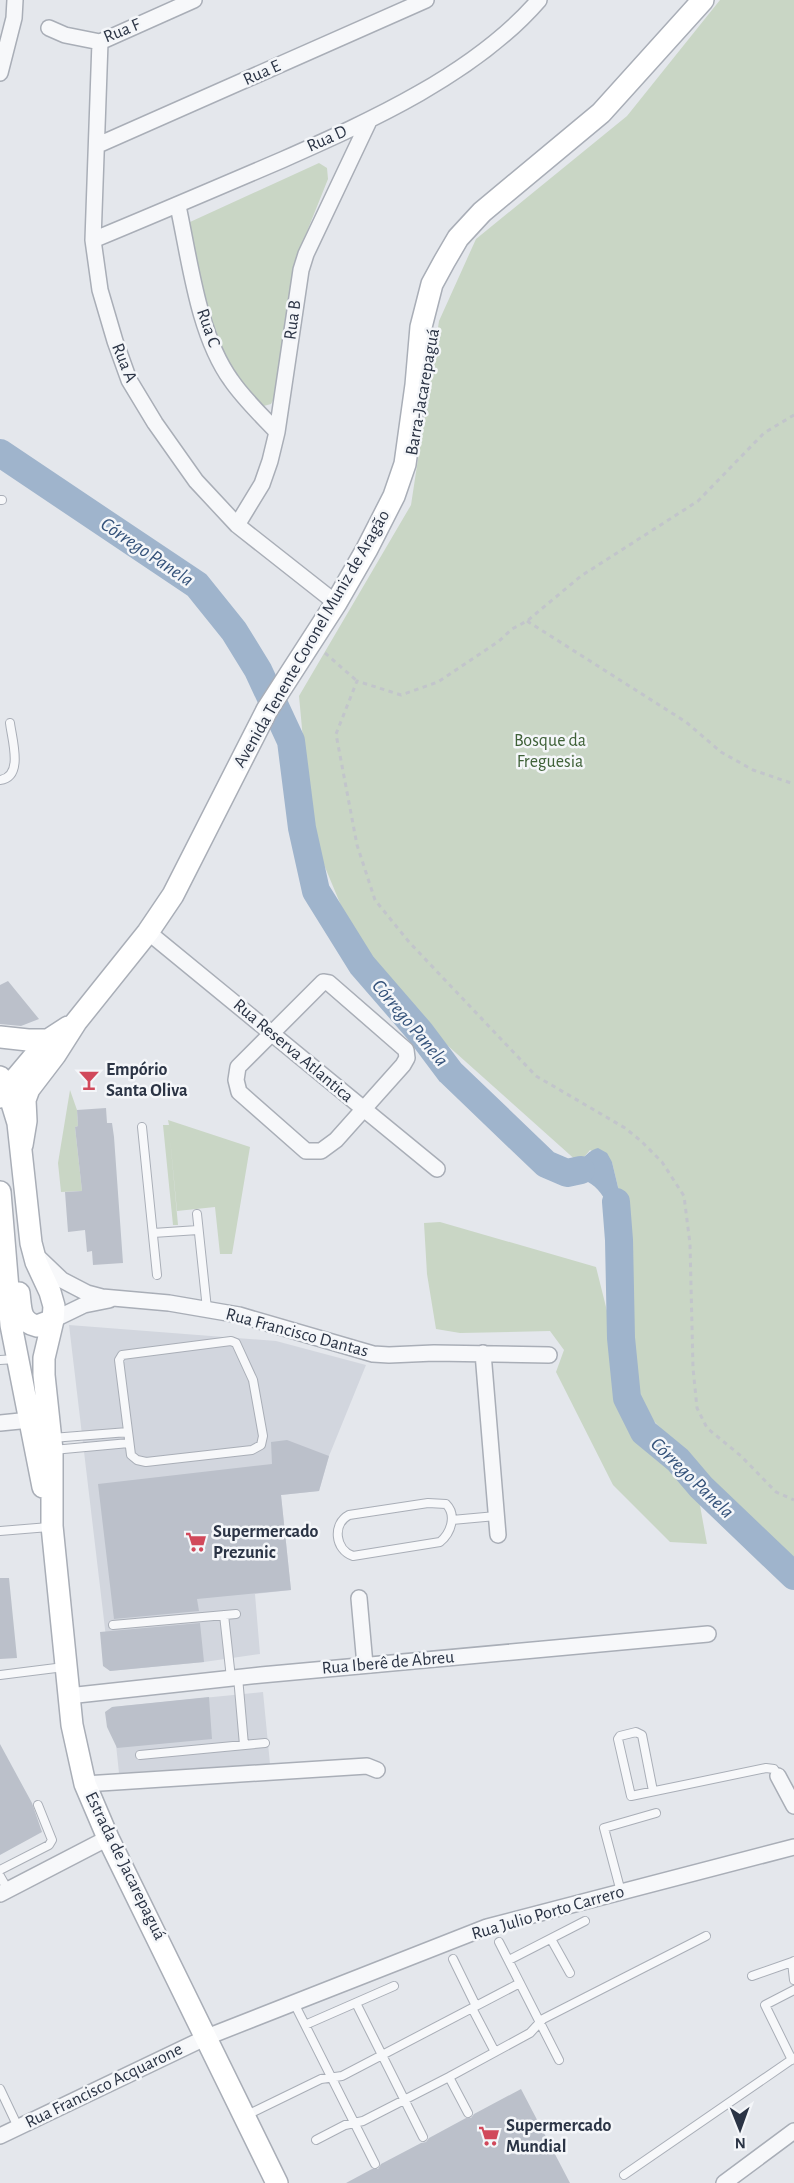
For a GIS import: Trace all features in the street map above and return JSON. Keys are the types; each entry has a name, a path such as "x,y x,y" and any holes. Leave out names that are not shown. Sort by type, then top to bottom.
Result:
{"main road":[{"name":"Avenida Tenente Coronel Muniz de Aragão","path":"22,1145 29,1089 56,1055 76,1022 148,932 174,895 267,710 336,603 373,539 394,496 405,464 425,309 432,284 458,238 482,212 615,99 653,53 703,0"},
{"name":"Avenida Tenente Coronel Muniz de Aragão","path":"2,1087 48,1040 76,1022"},
{"path":"0,1037 48,1040"},
{"name":"Estrada de Jacarepaguá","path":"2,1087 18,1123 34,1252 52,1297 53,1320 44,1367 51,1444 52,1526 68,1696 85,1784 108,1838 277,2183"},
{"name":"Estrada de Jacarepaguá","path":"0,1192 2,1247 11,1325 9,1359 30,1420 52,1526"},
{"path":"2,1247 16,1269 22,1316 26,1321 37,1326 53,1320"}],"street":[{"path":"0,73 14,18 15,0"},
{"name":"Rua F","path":"49,28 65,35 100,42 194,0"},
{"name":"Rua E","path":"98,145 426,0"},
{"name":"Rua D","path":"93,240 178,206 369,121 482,51 523,18 539,0"},
{"name":"Rua A","path":"100,42 93,240 100,290 129,380 155,423 196,481 237,525 336,603"},
{"name":"Rua B","path":"237,525 262,484 277,432 301,270 311,239 369,121"},
{"name":"Rua C","path":"178,206 201,309 214,349 230,379 277,432"},
{"name":"Rua Reserva Atlantica","path":"148,932 438,1169"},
{"path":"323,982 329,983 406,1050 407,1058 364,1110 329,1146 321,1151 306,1151 239,1092 236,1080 238,1067 271,1032 323,982"},
{"name":"Rua Francisco Dantas","path":"34,1252 51,1272 73,1286 95,1295 207,1309 373,1354 549,1355"},
{"name":"Rua Francisco Dantas","path":"53,1320 84,1305 118,1298"},
{"path":"483,1353 498,1535"},
{"path":"0,1423 30,1420"},
{"path":"359,1598 365,1665"},
{"name":"Rua Iberê de Abreu","path":"68,1696 365,1665 708,1634"},
{"path":"85,1784 367,1766 377,1770"},
{"path":"778,1776 793,1802"},
{"path":"4,1892 108,1838"},
{"name":"Rua Julio Porto Carrero","path":"207,2037 487,1927 794,1847"},
{"name":"Rua Francisco Acquarone","path":"0,2136 207,2037"},
{"path":"724,2183 794,2131"}],"lane":[{"path":"0,780 7,779 13,773 15,766 10,723"},
{"path":"142,1127 157,1275"},
{"path":"196,1214 207,1309"},
{"path":"153,1233 198,1230"},
{"path":"231,1341 236,1343 253,1380 263,1436 261,1445 252,1450 146,1462 137,1460 131,1455 128,1432 119,1360 122,1355 231,1341"},
{"path":"51,1444 128,1432"},
{"path":"51,1444 129,1443"},
{"path":"428,1503 446,1504 450,1508 452,1520 448,1536 440,1542 353,1556 341,1549 337,1527 341,1519 349,1515 428,1503"},
{"path":"452,1520 496,1516"},
{"path":"0,1532 52,1526"},
{"path":"113,1625 236,1614"},
{"path":"224,1615 244,1745"},
{"path":"0,1675 65,1667"},
{"path":"653,1791 642,1735 636,1732 620,1736 618,1739 631,1796 766,1768 774,1769 778,1776"},
{"path":"140,1755 265,1743"},
{"path":"0,1870 49,1845 52,1840 38,1805"},
{"path":"621,1892 604,1828 656,1813"},
{"path":"0,1876 4,1892"},
{"path":"509,1960 585,1921"},
{"path":"316,2140 449,2077 530,2033 540,2021 706,1936"},
{"path":"551,1939 570,1973"},
{"path":"500,1942 559,2060"},
{"path":"453,1959 495,2052"},
{"path":"752,1976 793,1962 794,1980"},
{"path":"245,2116 321,2079 342,2076 520,1983"},
{"path":"305,2025 394,1986"},
{"path":"624,2175 793,2059 765,2005 794,1990"},
{"path":"294,2003 375,2164"},
{"path":"356,2003 423,2137"},
{"path":"449,2077 468,2113"},
{"path":"0,2089 18,2127"}],"path":[{"path":"312,641 357,681 401,695 438,682 499,641 512,629 527,621 581,576 698,501 764,433 794,415"},
{"path":"527,621 686,722 721,752 753,770 794,784"},
{"path":"357,681 336,734 357,844 375,900 409,942 536,1076 625,1128 662,1162 684,1196 690,1244 693,1368 697,1408 707,1428 727,1443 776,1492 794,1500"}],"shaded area":[{"path":"69,1325 276,1341 366,1365 329,1456 319,1491 281,1495 291,1590 255,1594 260,1654 110,1671"},
{"path":"263,1692 270,1764 119,1773 112,1707"}],"green space":[{"name":"Bosque da Freguesia","path":"720,0 794,0 794,1557 766,1537 646,1413 628,1367 628,1229 612,1162 590,1150 579,1163 428,1028 355,939 312,836 299,696 411,505 439,321 476,239 627,116"},
{"path":"319,163 327,168 328,179 294,264 276,395 271,404 260,407 225,359 214,339 200,289 190,222"},
{"path":"70,1090 77,1110 78,1126 75,1127 82,1191 61,1192 58,1163"},
{"path":"168,1120 250,1147 232,1254 220,1254 215,1207 177,1211 170,1138 178,1225 173,1225 163,1125 169,1125"},
{"path":"440,1222 596,1267 618,1355 657,1444 699,1500 707,1544 670,1542 613,1485 556,1372 564,1350 550,1331 460,1333 436,1329 427,1274 424,1223"}],"water":[{"path":"598,1148 607,1153 612,1162 628,1229 619,1240 609,1208 601,1193 588,1182 557,1175 546,1164 570,1168"}],"building":[{"path":"8,981 39,1019 21,1026 0,1024 0,985"},
{"path":"106,1108 107,1123 112,1123 114,1137 123,1263 93,1265 92,1251 87,1252 85,1230 68,1232 65,1192 82,1191 75,1127 78,1126 77,1110"},
{"name":"Supermercado Prezunic","path":"287,1440 329,1456 319,1491 281,1495 291,1590 197,1599 199,1611 114,1619 98,1484 272,1464 271,1442"},
{"path":"0,1578 9,1578 17,1658 0,1659"},
{"path":"200,1623 204,1662 110,1671 103,1666 100,1632"},
{"path":"209,1697 212,1739 117,1748 107,1727 105,1712 112,1707"},
{"path":"0,1744 32,1803 42,1832 0,1855"},
{"name":"Supermercado Mundial","path":"521,2089 570,2183 346,2183 372,2169 378,2169 381,2164 426,2142 429,2138 466,2118 471,2118 474,2114"}],"waterway":[{"name":"Córrego Panela","path":"0,453 197,585 234,631 258,670 291,741 302,828 316,891 362,965 420,1032 450,1072 546,1164 567,1173 581,1170"},
{"name":"Córrego Panela","path":"616,1202 621,1338 627,1398 644,1432 678,1460 701,1487 794,1576"}],"place":[{"name":"Empório Santa Oliva","path":"89,1080"},
{"name":"Supermercado Prezunic","path":"196,1542"},
{"name":"Supermercado Mundial","path":"489,2136"}]}
